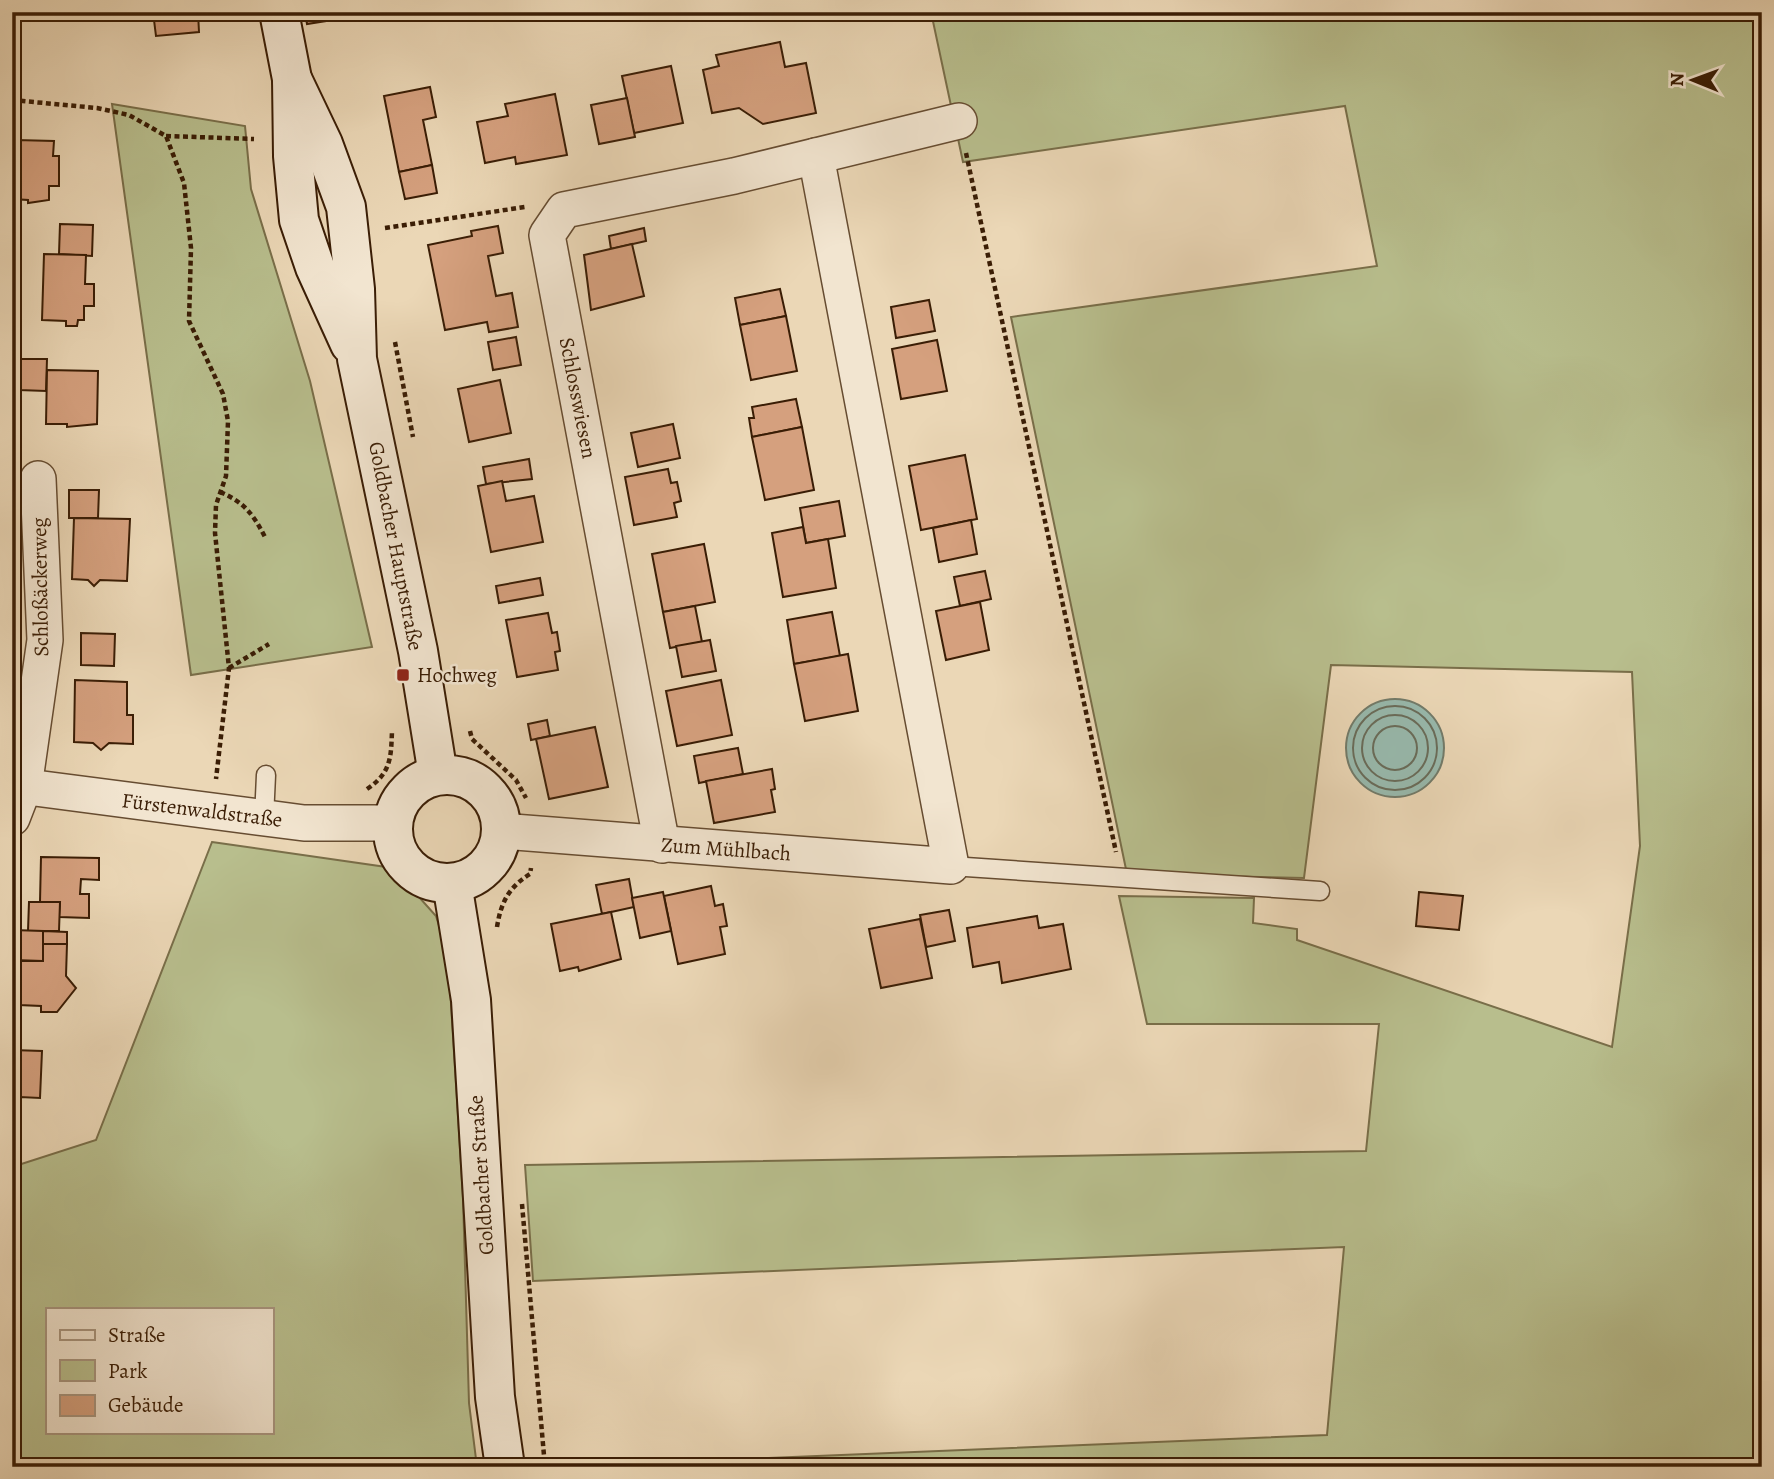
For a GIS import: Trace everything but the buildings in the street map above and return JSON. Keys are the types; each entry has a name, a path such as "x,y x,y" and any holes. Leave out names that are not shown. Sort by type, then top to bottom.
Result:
{"street":[{"name":"Goldbacher Hauptstraße","path":"279,12 292,79 293,156 299,220 315,267 357,359 415,638 438,775"},
{"path":"565,210 734,176 959,121"},
{"path":"816,156 951,866"},
{"name":"Schlosswiesen","path":"565,210 547,235 662,845"},
{"name":"Schloßäckerweg","path":"16,796 46,640 38,479"},
{"path":"438,775 454,775 482,788 496,807 500,831 499,842 489,862 473,877 452,883 436,882 408,867 393,839 393,823 400,801 416,784 438,775"},
{"name":"Fürstenwaldstraße","path":"16,796 212,811 304,823 393,823"},
{"name":"Zum Mühlbach","path":"500,831 951,866"},
{"name":"Goldbacher Straße","path":"452,883 471,1000 495,1397 505,1467"}],"lane":[{"path":"264,818 267,775"},
{"path":"951,866 1122,880 1320,891"}],"path":[{"path":"12,100 97,108 129,115 166,136 254,139"},
{"path":"959,121 1122,880"},
{"path":"256,150 254,139 257,128"},
{"path":"166,136 184,183 189,208 189,321 223,394 228,421 226,476 220,492 215,533 229,668 212,811"},
{"path":"373,230 548,204 565,210"},
{"path":"220,492 238,499 253,513 265,537"},
{"path":"229,668 269,644"},
{"path":"391,762 392,723"}],"green space":[{"path":"931,12 1762,12 1762,1467 550,1467 1327,1435 1344,1247 533,1281 525,1165 1366,1151 1379,1024 1147,1024 1119,896 1254,898 1253,923 1297,929 1297,940 1612,1047 1640,846 1632,672 1331,665 1304,878 1127,874 1011,317 1377,266 1345,106 963,162"},
{"path":"112,104 245,126 251,189 310,381 372,647 191,675"},
{"path":"212,842 393,868 436,916 448,955 463,1198 469,1403 477,1467 12,1467 12,1167 96,1140"}],"water":[{"path":"1395,699 1414,703 1429,714 1440,729 1444,748 1440,767 1429,782 1414,793 1395,797 1376,793 1361,782 1350,767 1346,748 1350,729 1361,714 1376,703"}],"place":[{"name":"Hochweg","path":"403,675"}]}
